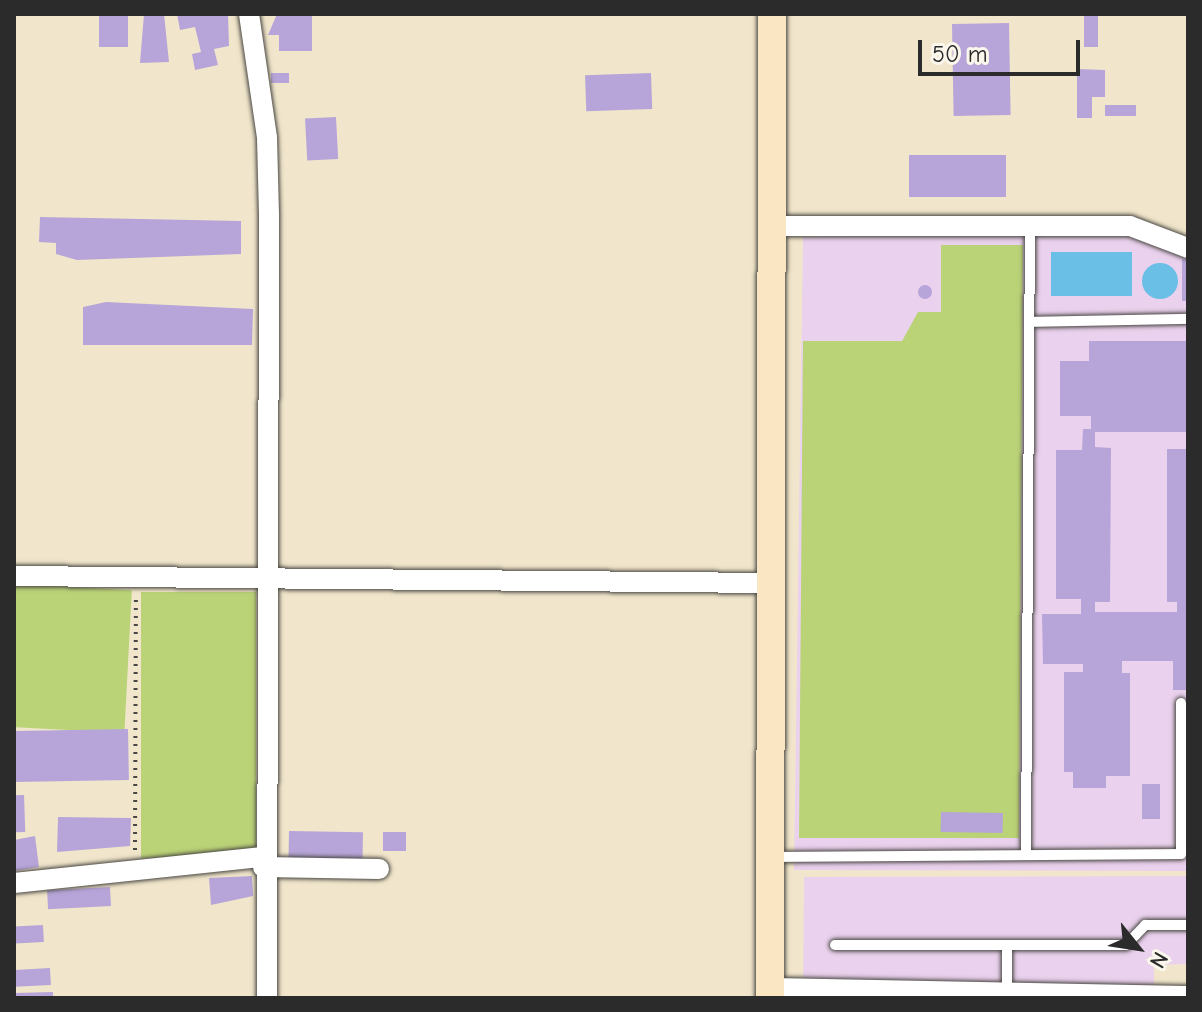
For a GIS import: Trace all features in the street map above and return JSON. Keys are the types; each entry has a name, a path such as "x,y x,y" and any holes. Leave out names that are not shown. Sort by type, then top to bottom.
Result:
{"street":[{"path":"249,14 267,138 263,862 267,998"},
{"path":"772,14 772,583 767,857 770,993 1188,996"},
{"path":"770,226 1130,226 1188,248"},
{"path":"14,576 772,583"},
{"path":"14,883 135,868 263,862 379,869"}],"lane":[{"path":"1026,855 1030,226"},
{"path":"1029,322 1188,319"},
{"path":"767,857 1181,854 1181,703"},
{"path":"835,945 1126,945 1145,925 1188,925"},
{"path":"1007,945 1007,996"}],"path":[{"path":"135,868 137,577"}],"shaded area":[{"path":"1132,232 1188,254 1188,871 794,870 803,237"},
{"path":"1188,876 1188,964 1154,965 1154,998 803,998 804,877"}],"green space":[{"path":"941,245 1023,245 1019,838 799,838 803,341 902,341 918,312 941,312"},
{"path":"14,584 132,590 124,733 14,727"},
{"path":"141,592 256,592 256,858 141,858"}],"water":[{"path":"1051,252 1132,252 1132,296 1051,296"},
{"path":"1160,263 1172,269 1178,281 1172,293 1160,299 1148,293 1142,281 1148,269"}],"building":[{"path":"99,14 128,14 128,47 99,47"},
{"path":"144,14 164,14 169,62 140,63"},
{"path":"177,14 228,14 229,46 214,49 218,65 195,70 192,54 201,52 195,27 180,30"},
{"path":"277,14 312,14 312,51 279,51 279,35 268,35"},
{"path":"1084,14 1098,14 1098,47 1084,47"},
{"path":"1009,23 1011,115 954,116 952,24"},
{"path":"1077,69 1105,70 1105,97 1092,97 1092,118 1077,118"},
{"path":"271,73 289,73 289,83 271,83"},
{"path":"651,73 652,109 586,111 585,75"},
{"path":"1105,105 1136,105 1136,116 1105,116"},
{"path":"336,117 338,159 307,161 305,119"},
{"path":"909,155 1006,155 1006,197 909,197"},
{"path":"40,217 241,221 241,254 77,260 56,254 56,243 39,242"},
{"path":"1182,259 1188,259 1188,301 1182,301"},
{"path":"925,285 932,292 925,299 918,292"},
{"path":"106,302 253,309 252,345 83,345 83,307"},
{"path":"1089,341 1188,341 1188,432 1095,432 1095,447 1111,448 1110,602 1095,602 1095,612 1177,612 1177,602 1167,602 1167,449 1188,449 1188,690 1173,690 1173,661 1122,661 1122,673 1130,673 1130,776 1106,776 1106,788 1073,788 1073,772 1064,772 1064,672 1083,672 1083,664 1043,664 1042,614 1081,614 1081,599 1056,599 1056,450 1082,450 1083,429 1091,429 1091,416 1060,416 1060,361 1089,361"},
{"path":"128,729 129,780 15,782 14,731"},
{"path":"1142,784 1160,784 1160,819 1142,819"},
{"path":"14,795 24,795 25,832 15,832"},
{"path":"941,812 1003,813 1003,833 941,832"},
{"path":"58,817 131,818 130,846 57,852"},
{"path":"289,831 363,832 362,861 288,860"},
{"path":"383,832 406,832 406,851 383,851"},
{"path":"35,836 39,867 14,871 14,840"},
{"path":"252,876 253,896 211,905 209,878"},
{"path":"110,887 111,906 48,909 47,890"},
{"path":"43,925 44,942 15,943 14,927"},
{"path":"50,968 51,985 15,987 14,970"},
{"path":"53,992 53,998 14,998 14,993"}]}
